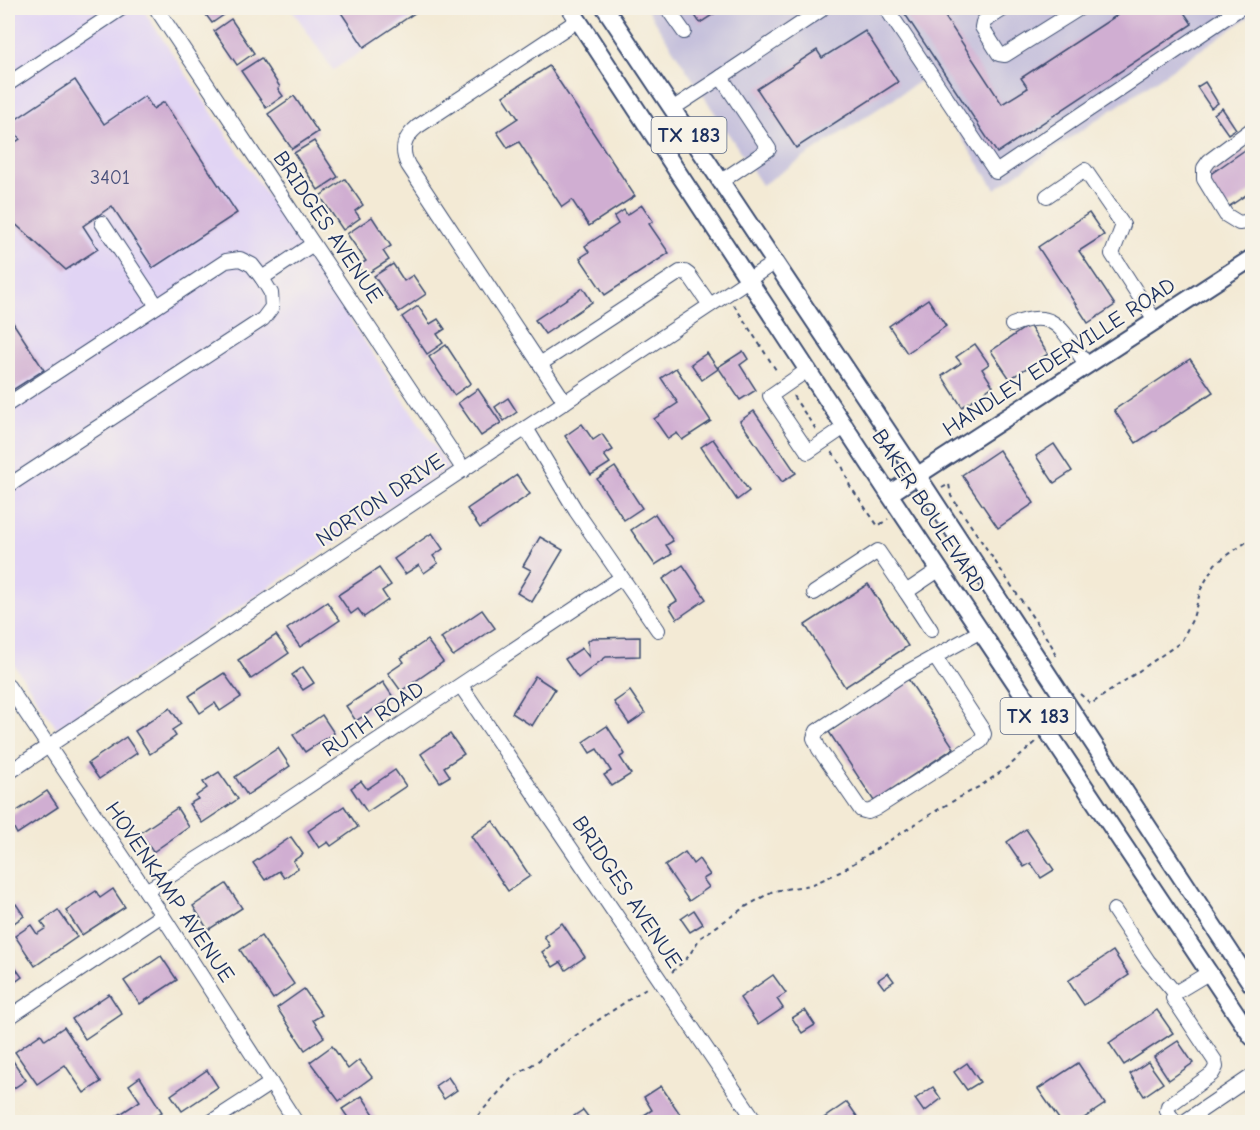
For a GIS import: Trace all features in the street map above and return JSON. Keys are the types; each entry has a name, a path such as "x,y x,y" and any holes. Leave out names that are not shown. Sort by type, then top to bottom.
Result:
{"main road":[{"name":"BAKER BOULEVARD","path":"605,8 918,475 1252,985"},
{"name":"BAKER BOULEVARD","path":"574,14 889,494 1252,1037"},
{"name":"HANDLEY EDERVILLE ROAD","path":"889,494 1252,258"}],"street":[{"path":"8,84 104,13 122,8"},
{"name":"BRIDGES AVENUE","path":"156,8 464,470"},
{"path":"668,8 684,32"},
{"path":"886,8 996,172 1240,8"},
{"path":"1005,8 983,22 982,27 999,54 1005,55 1076,9"},
{"path":"1245,8 1252,14"},
{"path":"672,109 821,10"},
{"path":"565,402 408,165 403,143 417,127 574,14"},
{"path":"720,182 769,150 721,77"},
{"path":"1252,129 1209,160 1204,168 1204,179 1226,215 1239,223 1252,221"},
{"path":"1047,196 1085,170 1123,225 1112,254 1155,321"},
{"path":"102,223 157,306"},
{"path":"262,278 313,244"},
{"path":"8,404 226,261 240,259 252,265 271,293 272,308 263,319 8,486"},
{"name":"NORTON DRIVE","path":"8,773 775,262"},
{"path":"540,364 680,272 689,275 710,305"},
{"path":"1012,325 1027,319 1044,318 1056,323 1087,365"},
{"path":"809,369 770,396 808,452 846,426"},
{"path":"526,428 576,511 658,630"},
{"path":"813,593 878,551 932,630"},
{"path":"906,591 940,569"},
{"name":"RUTH ROAD","path":"146,891 229,839 621,578"},
{"path":"935,657 982,729 984,734 981,741 875,809 868,812 861,810 819,749 814,738 817,731 900,676 981,631"},
{"name":"HOVENKAMP AVENUE","path":"8,686 162,915 296,1122"},
{"name":"BRIDGES AVENUE","path":"461,686 756,1122"},
{"path":"1114,910 1148,961 1175,993"},
{"path":"8,1018 162,915"},
{"path":"1175,1122 1167,1111 1168,1106 1212,1074 1216,1067 1215,1061 1173,998 1175,993 1210,972"},
{"path":"1184,1122 1252,1076"},
{"path":"212,1122 271,1083"}],"path":[{"path":"727,294 843,468 850,486 878,526 901,511"},
{"path":"930,495 949,484 951,496 1052,646 1058,661"},
{"path":"1076,691 1091,704 1181,642 1193,618 1201,589 1215,564 1252,538"},
{"path":"472,1122 511,1079 677,968 688,957 700,938 742,909 773,891 811,885 840,872 1008,768 1032,744 1049,732"}],"shaded area":[{"path":"8,8 142,8 449,468 57,728 8,656"},
{"path":"291,8 428,8 333,70"},
{"path":"646,8 1252,8 1252,15 995,189 923,79 762,185"}],"building":[{"path":"201,8 230,8 231,10 212,23"},
{"path":"338,8 418,8 419,10 364,47"},
{"path":"690,8 723,8 700,23"},
{"path":"901,8 943,8 940,9 1002,104 1028,88 1021,78 1128,8 1181,8 1192,24 997,153"},
{"path":"231,19 254,53 237,65 214,31"},
{"path":"865,31 898,82 796,148 757,89 817,50 822,58"},
{"path":"261,58 280,87 278,89 283,96 266,108 241,71"},
{"path":"549,66 635,196 589,226 572,200 562,207 519,142 508,148 497,132 518,118 503,96"},
{"path":"75,80 104,124 145,96 153,109 164,102 237,213 153,268 112,206 83,226 98,249 66,270 12,221 8,224 8,147 20,139 9,124"},
{"path":"1205,82 1218,103 1211,108 1197,87"},
{"path":"294,96 318,132 292,149 268,114"},
{"path":"1222,108 1236,129 1228,134 1214,114"},
{"path":"314,141 338,177 318,190 294,153"},
{"path":"1245,150 1252,163 1252,191 1225,209 1205,178"},
{"path":"345,179 363,205 355,211 360,218 343,230 320,196"},
{"path":"642,205 653,221 649,224 669,253 605,295 580,258 589,252 585,246 618,224 614,217 624,210 627,215"},
{"path":"1089,213 1104,235 1079,251 1115,305 1088,323 1038,247"},
{"path":"372,217 391,246 383,251 389,260 364,276 358,266 366,261 347,234"},
{"path":"393,264 404,281 413,275 426,294 399,312 374,276"},
{"path":"583,288 592,302 545,334 535,320"},
{"path":"928,299 946,326 907,353 889,326"},
{"path":"418,306 430,324 438,319 445,329 437,334 443,343 427,354 402,317"},
{"path":"8,315 44,370 8,393"},
{"path":"1029,325 1048,354 1010,379 991,351"},
{"path":"975,344 989,364 982,369 993,386 962,407 942,376 961,363 956,357"},
{"path":"446,345 471,383 454,395 429,357"},
{"path":"743,351 748,359 740,365 756,390 740,400 718,367"},
{"path":"707,353 718,369 702,380 691,364"},
{"path":"1190,359 1213,392 1136,443 1114,410"},
{"path":"676,368 711,421 682,440 677,433 668,439 654,419 678,403 661,378"},
{"path":"478,389 501,423 481,436 458,403"},
{"path":"508,398 517,412 504,421 495,407"},
{"path":"754,411 796,473 782,482 740,421"},
{"path":"582,424 593,440 602,434 613,450 604,455 610,463 591,475 565,436"},
{"path":"713,439 749,491 737,500 701,447"},
{"path":"1054,444 1072,471 1054,483 1036,456"},
{"path":"999,450 1034,503 998,528 962,475"},
{"path":"615,467 642,508 624,520 597,479"},
{"path":"517,475 530,494 480,528 467,509"},
{"path":"655,514 673,541 666,545 672,554 655,565 631,530"},
{"path":"432,533 443,549 433,556 438,563 424,573 419,565 405,574 394,559"},
{"path":"540,537 563,550 532,602 517,593 531,570 523,566"},
{"path":"683,565 706,599 677,619 669,606 677,601 663,579"},
{"path":"379,568 391,585 382,591 388,600 364,617 358,609 351,614 338,595"},
{"path":"868,584 908,646 845,687 805,625"},
{"path":"327,602 340,620 300,647 287,629"},
{"path":"482,610 495,628 453,656 441,638"},
{"path":"276,635 289,653 251,679 238,660"},
{"path":"640,637 640,656 606,657 578,678 565,659 582,648 589,657 588,641 592,638"},
{"path":"427,640 443,662 401,691 388,673 404,662 401,658"},
{"path":"303,667 314,683 303,690 292,675"},
{"path":"224,673 241,697 220,711 215,703 200,713 189,696"},
{"path":"535,676 555,689 532,726 512,713"},
{"path":"908,679 954,748 874,801 829,732"},
{"path":"383,682 393,697 356,721 346,706"},
{"path":"630,691 645,713 629,724 614,702"},
{"path":"170,708 181,724 172,730 176,736 150,754 135,731"},
{"path":"322,715 334,733 305,752 293,735"},
{"path":"607,726 625,754 620,757 631,774 612,786 604,775 611,771 597,749 590,753 583,742"},
{"path":"450,734 464,754 444,767 450,776 440,782 421,754"},
{"path":"126,737 137,753 99,779 88,763"},
{"path":"278,748 290,766 247,795 235,777"},
{"path":"395,770 406,786 367,812 351,788 361,781 367,789"},
{"path":"219,772 238,799 202,823 189,804 198,799 196,796 207,788 203,782"},
{"path":"47,791 58,807 17,834 8,817"},
{"path":"344,806 358,827 331,846 328,842 319,848 308,831"},
{"path":"177,808 189,827 153,852 140,833"},
{"path":"493,821 530,876 508,891 471,836"},
{"path":"1026,829 1054,870 1041,878 1031,863 1024,867 1007,842"},
{"path":"291,837 303,854 293,861 298,868 284,878 279,871 265,880 253,863"},
{"path":"685,852 693,864 699,859 710,875 703,879 709,887 689,901 665,866"},
{"path":"226,884 242,908 208,930 193,906"},
{"path":"113,889 125,907 82,935 66,911 96,891 100,898"},
{"path":"16,904 24,916 8,927 8,910"},
{"path":"58,910 77,937 35,966 15,936 31,925 37,934 46,928 41,922"},
{"path":"694,910 703,924 690,932 681,919"},
{"path":"562,923 585,957 566,970 561,962 553,967 542,952 550,946 544,936"},
{"path":"261,936 294,984 273,999 240,950"},
{"path":"1113,951 1129,975 1084,1005 1068,981"},
{"path":"161,956 177,980 140,1004 124,981"},
{"path":"8,960 22,977 8,987"},
{"path":"888,973 894,981 884,988 878,980"},
{"path":"773,975 786,993 777,999 783,1008 758,1025 740,998"},
{"path":"304,989 322,1015 313,1020 324,1037 305,1050 277,1008"},
{"path":"109,994 122,1014 85,1039 72,1019"},
{"path":"805,1010 815,1025 802,1033 792,1018"},
{"path":"1157,1010 1173,1033 1124,1065 1109,1043"},
{"path":"64,1027 101,1082 84,1093 65,1065 37,1084 15,1052 41,1034 45,1040"},
{"path":"1178,1041 1193,1063 1169,1080 1154,1057"},
{"path":"332,1046 348,1069 359,1060 372,1077 339,1101 310,1062"},
{"path":"11,1058 26,1080 8,1092 8,1060"},
{"path":"1148,1062 1163,1083 1144,1096 1130,1074"},
{"path":"967,1063 980,1082 967,1090 954,1072"},
{"path":"1078,1063 1105,1104 1078,1122 1061,1122 1038,1089"},
{"path":"207,1070 218,1087 182,1111 171,1095"},
{"path":"140,1077 162,1112 146,1122 108,1122 140,1101 129,1085"},
{"path":"448,1077 457,1090 444,1099 435,1086"},
{"path":"661,1086 680,1114 674,1118 677,1122 641,1122 638,1119 652,1110 644,1097"},
{"path":"933,1087 941,1099 924,1112 915,1099"},
{"path":"362,1096 379,1122 351,1122 342,1109"},
{"path":"847,1102 861,1122 827,1122 824,1118"},
{"path":"583,1110 592,1122 578,1122 574,1116"}]}
